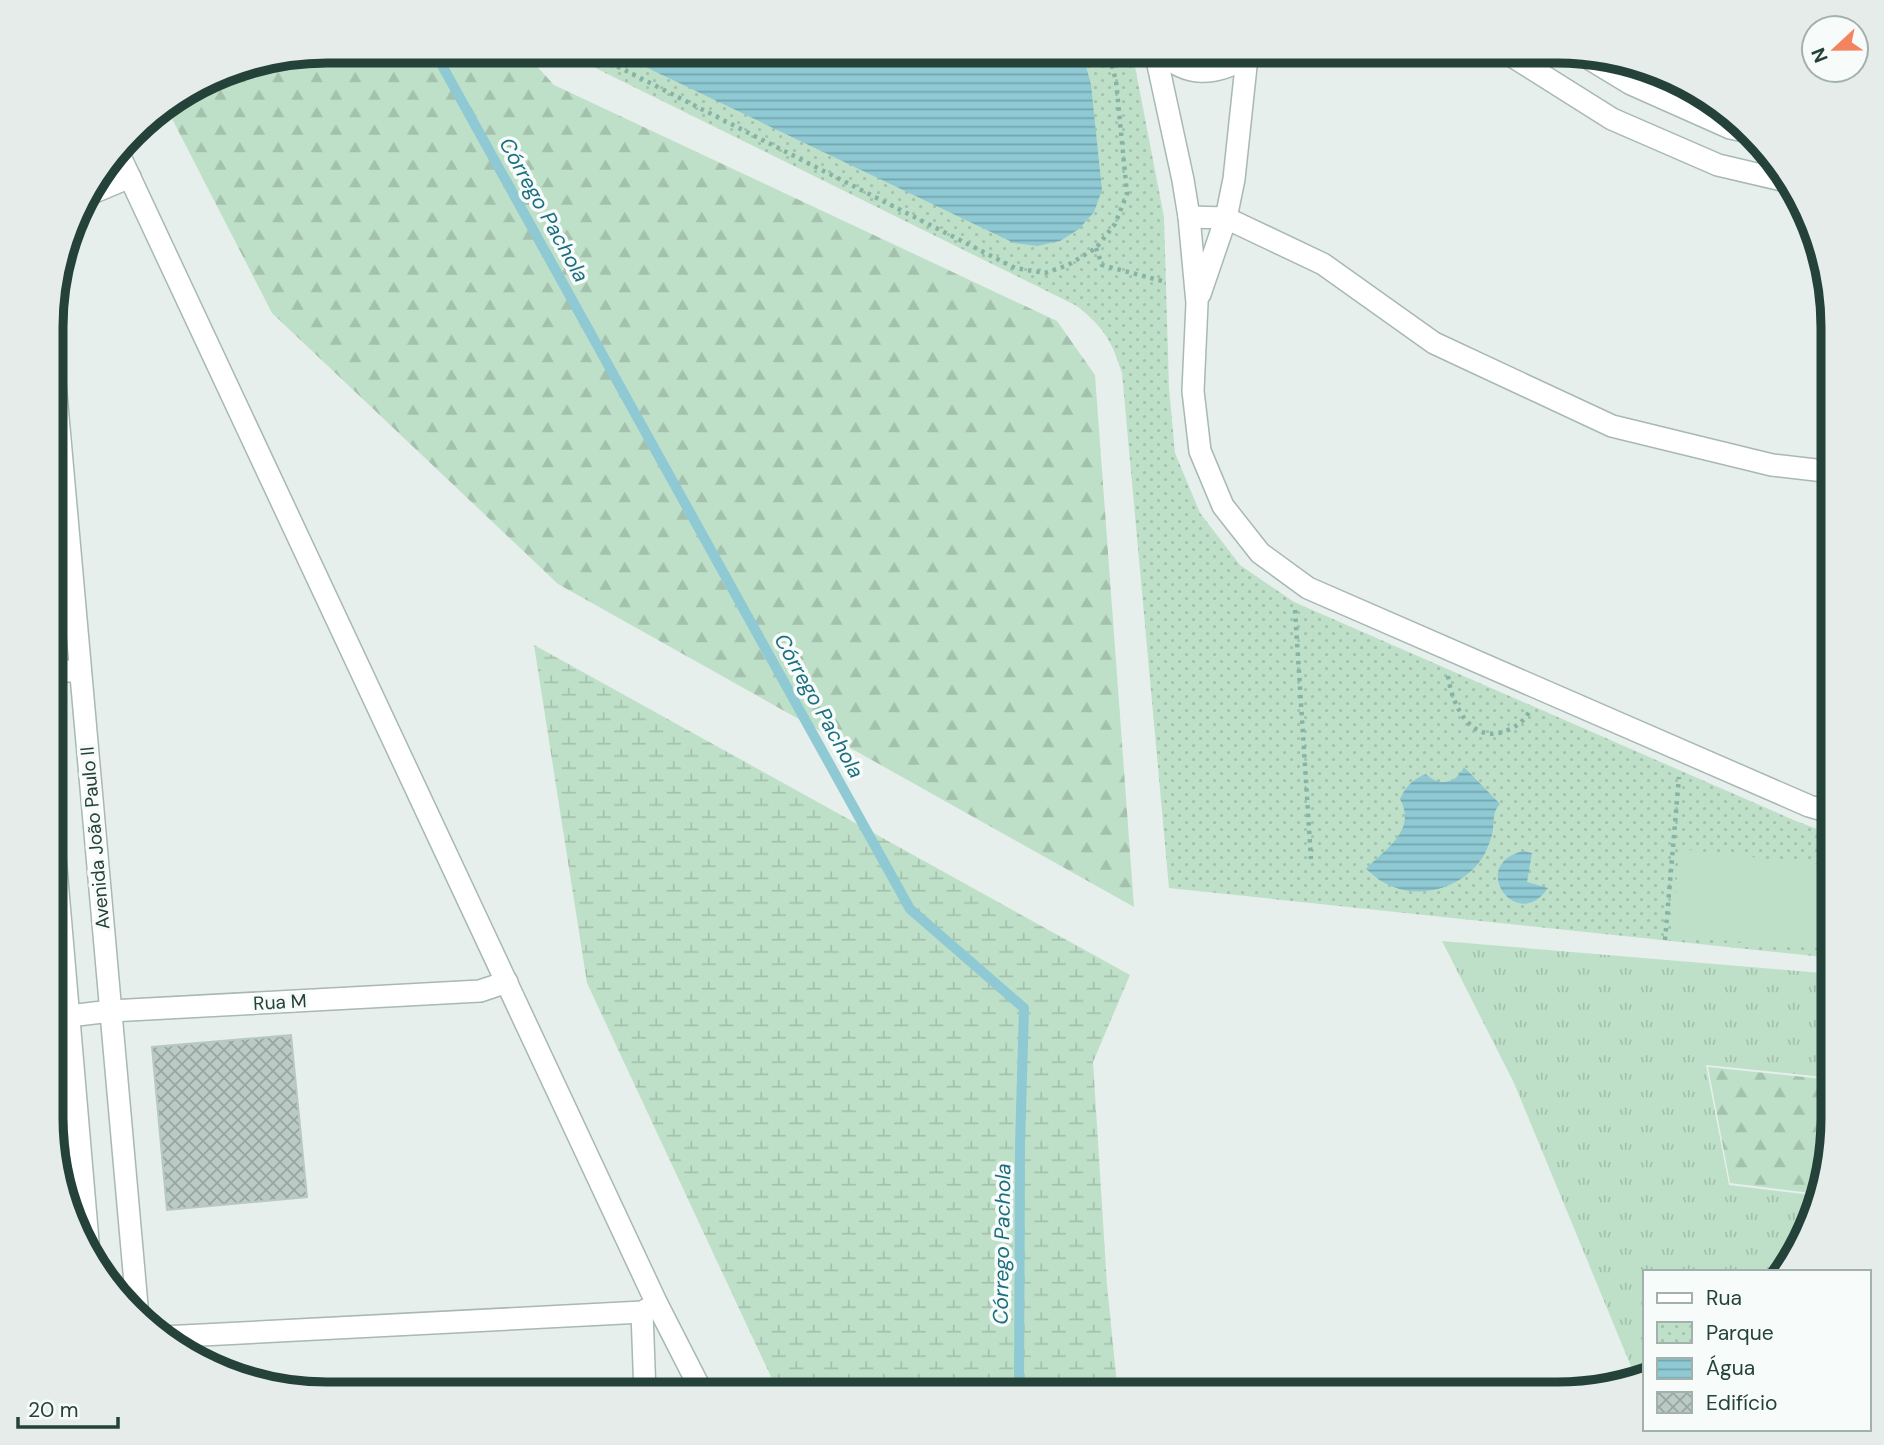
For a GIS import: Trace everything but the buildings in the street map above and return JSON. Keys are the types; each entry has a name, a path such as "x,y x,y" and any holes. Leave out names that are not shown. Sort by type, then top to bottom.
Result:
{"street":[{"path":"1159,63 1189,217 1197,303 1193,391 1200,451 1223,506 1260,553 1308,588 1821,810"},
{"path":"1173,63 1188,70 1209,72 1229,68 1236,63"},
{"path":"1197,303 1226,218 1234,179 1248,63"},
{"path":"1527,63 1612,119 1718,165 1776,179"},
{"path":"1603,67 1631,84 1731,128"},
{"path":"122,161 508,982 650,1308 696,1382"},
{"path":"102,189 130,177"},
{"path":"1189,217 1226,218 1323,264 1434,343 1612,426 1772,465 1821,471"},
{"name":"Avenida João Paulo II","path":"63,475 137,1301"},
{"path":"63,671 80,671"},
{"name":"Rua M","path":"63,1017 111,1011 480,991 508,982"},
{"path":"63,1041 86,1225"},
{"path":"178,1336 650,1308"},
{"path":"646,1382 650,1308"}],"path":[{"path":"611,63 1015,268 1045,274 1068,265 1096,248 1115,224 1127,194 1116,81 1111,63"},
{"path":"1096,248 1102,265 1166,282 1166,269"},
{"path":"1294,602 1311,859"},
{"path":"1447,668 1450,692 1460,714 1477,731 1490,734 1516,727 1526,718 1532,706"},
{"path":"1665,940 1680,770"}],"green space":[{"path":"534,63 554,85 1057,321 1095,375 1134,907 558,584 272,313 170,115 195,98 226,83 292,65"},
{"path":"585,63 1134,63 1164,217 1169,388 1175,453 1200,513 1240,565 1294,602 1821,830 1821,957 1169,888 1122,373 1106,335 1077,306"},
{"path":"534,645 1130,975 1093,1062 1107,1285 1117,1382 773,1382 587,983"},
{"path":"1680,849 1821,865 1818,948 1671,936"},
{"path":"1442,941 1821,973 1821,1077 1706,1065 1729,1185 1809,1195 1794,1235 1773,1270 1643,1270 1642,1368 1633,1371 1514,1083"},
{"path":"1708,1067 1821,1079 1819,1153 1810,1193 1730,1183"}],"water":[{"path":"637,63 1085,63 1091,85 1102,190 1094,212 1079,229 1060,241 1037,246 1014,243"},
{"path":"1464,767 1500,804 1494,815 1492,835 1487,848 1475,867 1452,884 1425,891 1396,888 1381,881 1366,869 1402,830 1405,820 1400,799 1410,784 1426,774 1436,781 1447,782 1457,777"},
{"path":"1524,851 1532,853 1527,882 1548,888 1535,900 1523,904 1511,900 1503,892 1498,880 1499,868 1507,858"}],"waterway":[{"name":"Córrego Pachola","path":"441,63 910,909 1024,1008 1020,1146 1019,1382"}]}
